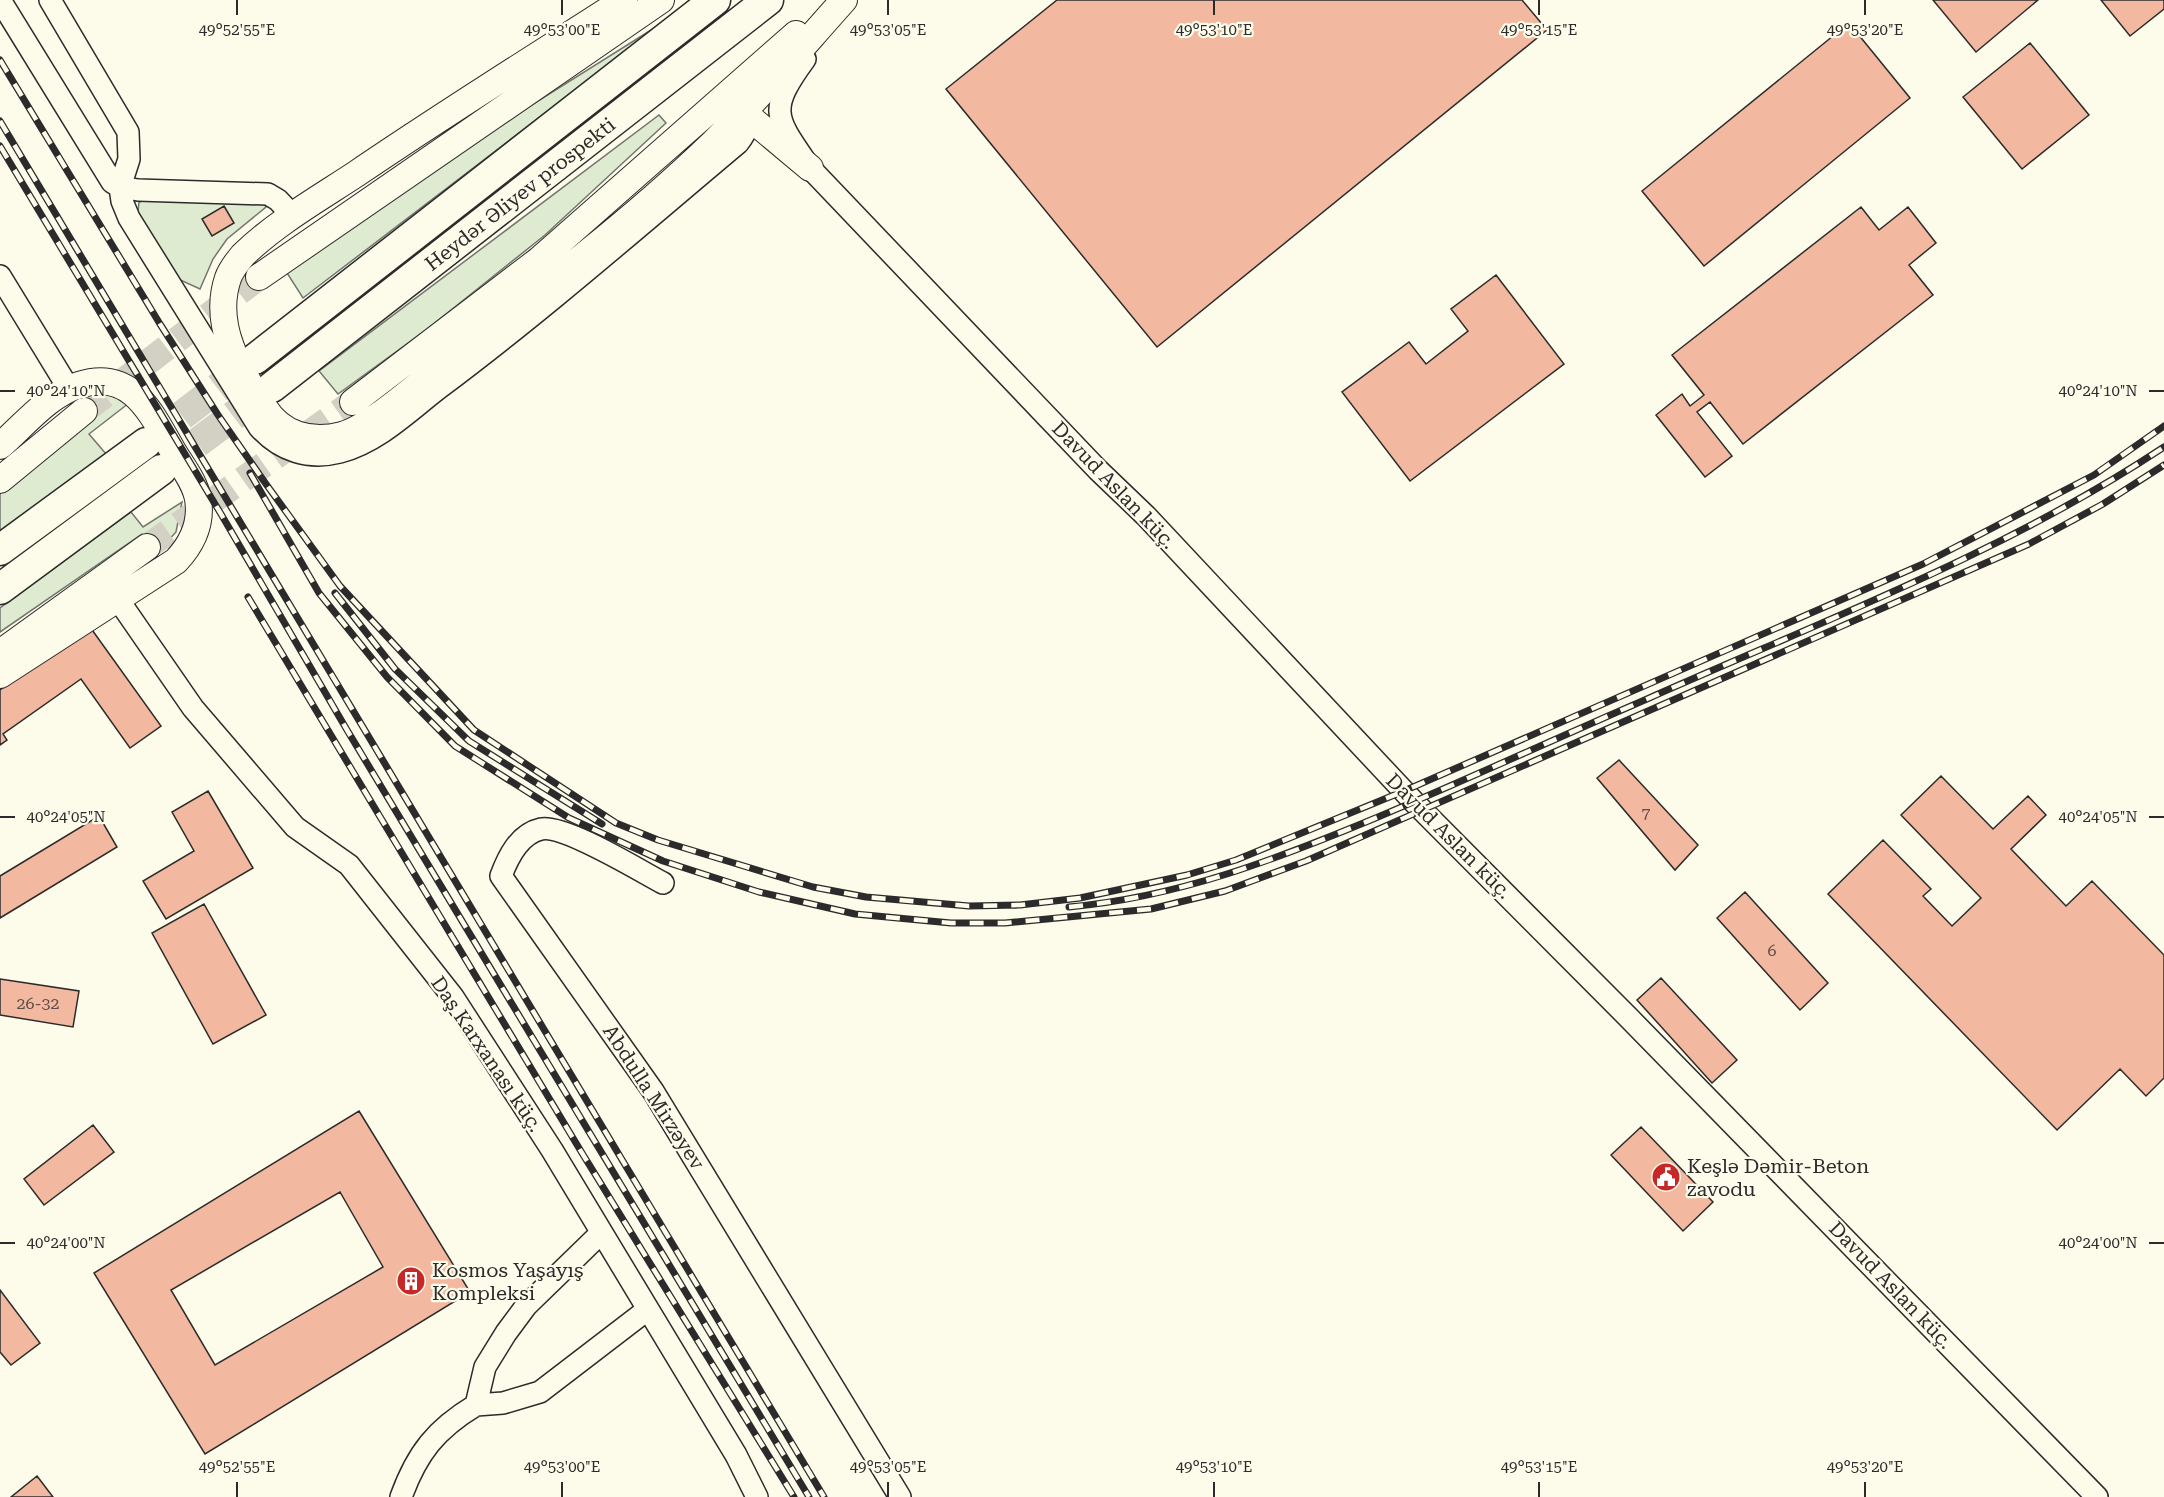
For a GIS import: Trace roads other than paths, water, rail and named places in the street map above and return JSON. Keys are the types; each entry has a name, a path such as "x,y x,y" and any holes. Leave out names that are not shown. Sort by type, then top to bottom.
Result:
{"highway":[{"name":"Heydər Əliyev prospekti","path":"255,359 716,0"},
{"name":"Heydər Əliyev prospekti","path":"272,387 768,0"},
{"path":"0,550 146,443"},
{"path":"0,589 161,470"}],"main road":[{"path":"624,0 390,150 293,216 249,250 233,268 225,292 226,331 236,361 263,406 280,427 293,434 312,438 345,434 378,414 557,277 709,147 846,0"},
{"path":"259,277 661,0"},
{"path":"353,402 539,260 836,0"},
{"path":"688,128 724,105 743,112 810,168"},
{"path":"0,446 69,389 104,382 131,391 146,404 198,498 196,531 185,551 164,570 0,675"},
{"path":"0,480 84,411"},
{"path":"0,653 147,547"}],"street":[{"path":"0,0 112,182 120,187 138,190 261,193 274,196 293,216"},
{"path":"50,0 128,132 129,159 120,187 122,201 129,218 259,427 268,437 285,449 298,453 339,452 368,441 537,314 738,143 747,131 747,121 743,112"},
{"name":"Davud Aslan küç.","path":"846,0 788,83 779,105 779,114 786,134 810,168 1098,470 1146,516 1414,802 1630,1019 2097,1497"},
{"path":"0,276 69,389"},
{"name":"Daş Karxanası küç.","path":"117,598 193,708 295,827 349,866 422,962 448,991 552,1150 600,1234 736,1455 757,1497"},
{"name":"Abdulla Mirzəyev","path":"663,883 566,832 542,829 523,839 508,855 501,876 653,1091 900,1497"},
{"path":"476,1405 485,1367 506,1333 526,1306 600,1234"},
{"path":"401,1497 424,1449 449,1422 476,1405 503,1403 540,1392 646,1310"}],"tunnel":[{"path":"84,411 259,277"},
{"path":"146,443 253,361"},
{"path":"161,470 269,389"},
{"path":"147,547 353,402"}],"railway":[{"path":"0,60 160,324 218,415 266,484 340,586 474,730 616,823 658,840 813,887 866,897 969,906 1020,905 1080,898 1187,875 1236,860 1404,791 1923,564 2094,475 2164,426"},
{"path":"0,121 824,1497"},
{"path":"0,146 221,514 347,730 809,1497"},
{"path":"1069,907 1149,895 1227,874 1378,817 1911,584 2040,520 2164,447"},
{"path":"250,473 319,593 387,677 455,746 569,818 663,861 759,892 855,914 951,923 1005,923 1151,909 1225,891 1306,861 2029,544 2103,504 2164,465"},
{"path":"335,593 395,669 469,741 602,824"},
{"path":"248,597 582,1153 794,1497"}],"place":[{"name":"Keşlə Dəmir-Beton zavodu","path":"1666,1177"},
{"name":"Kosmos Yaşayış Kompleksi","path":"411,1281"}]}
